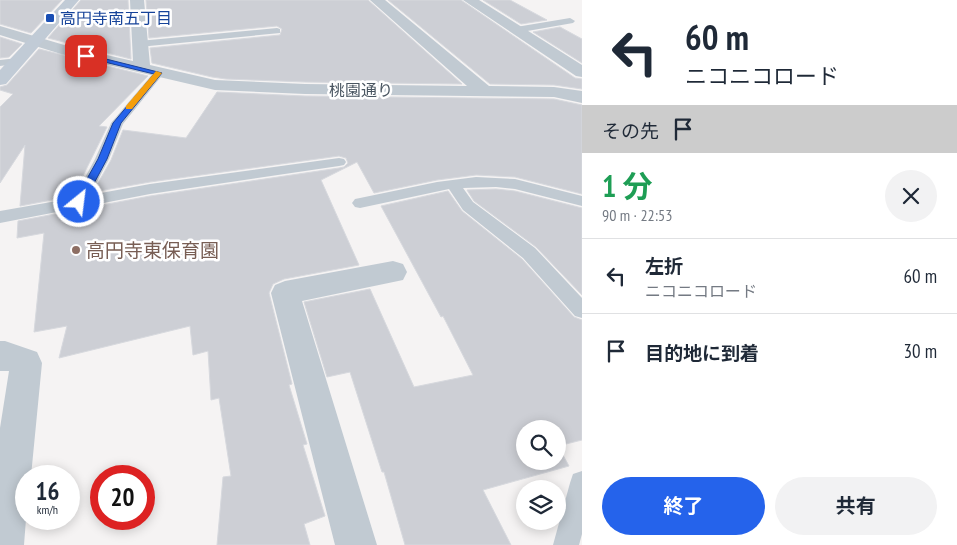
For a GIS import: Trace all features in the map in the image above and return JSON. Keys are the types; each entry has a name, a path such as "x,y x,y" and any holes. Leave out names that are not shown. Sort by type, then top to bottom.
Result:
{"main road":[{"path":"0,80 72,0"}],"street":[{"path":"137,0 139,44 150,70"},
{"path":"377,0 484,90"},
{"path":"470,0 582,72"},
{"name":"桃園通り","path":"0,30 34,42 150,70 224,85 305,89 554,92 582,97"},
{"path":"356,545 285,292 393,272"},
{"path":"0,356 5,355 26,363 3,545"}],"lane":[{"path":"516,30 570,21"},
{"path":"139,44 277,31"},
{"path":"0,62 18,61"},
{"path":"79,202 102,159 117,123 150,70"},
{"path":"0,218 160,188 339,162"},
{"path":"360,203 453,184 478,182 516,184 571,200 582,200"},
{"path":"453,184 468,206 529,253 582,310"},
{"path":"566,545 582,483"}],"building":[{"path":"0,0 62,0 31,33 0,24"},
{"path":"81,0 128,0 131,59 48,38"},
{"path":"146,0 368,0 462,84 226,79 152,63 150,48 280,35 282,29 277,26 149,38"},
{"path":"388,0 461,0 575,78 582,79 582,89 554,85 490,84"},
{"path":"483,0 510,0 547,20 521,24"},
{"path":"560,27 582,39 582,63 533,32"},
{"path":"0,37 22,44 9,57 0,58"},
{"path":"39,49 148,76 99,126 107,127 73,196 20,206 25,145 0,183 0,107 13,94 0,90 0,87 7,85"},
{"path":"217,92 305,96 554,99 582,105 582,194 515,177 476,175 437,180 374,193 357,162 321,180 359,265 284,279 273,284 269,293 292,384 289,385 307,444 303,445 325,516 304,524 310,545 217,545 223,477 231,476 219,398 211,400 208,351 193,355 190,326 59,358 67,326 34,332 44,233 17,238 18,221 150,196 339,168 344,167 348,163 346,158 339,156 150,182 93,192 111,160 123,130 186,138"},
{"path":"496,189 515,191 582,208 582,295 536,247 474,201 467,190"},
{"path":"448,191 462,211 522,259 574,317 582,320 582,440 566,444 566,420 516,420 516,470 555,470 483,490 511,545 405,545 384,472 382,472 350,372 327,377 304,302 370,289 414,387 473,375 443,316 441,317 381,206"}],"slow traffic":[{"path":"129,107 158,73"}],"place":[{"name":"高円寺南五丁目","path":"50,18"},
{"name":"高円寺東保育園","path":"76,250"}],"route":[{"path":"79,202 102,159 117,123 158,73 86,56"}]}
